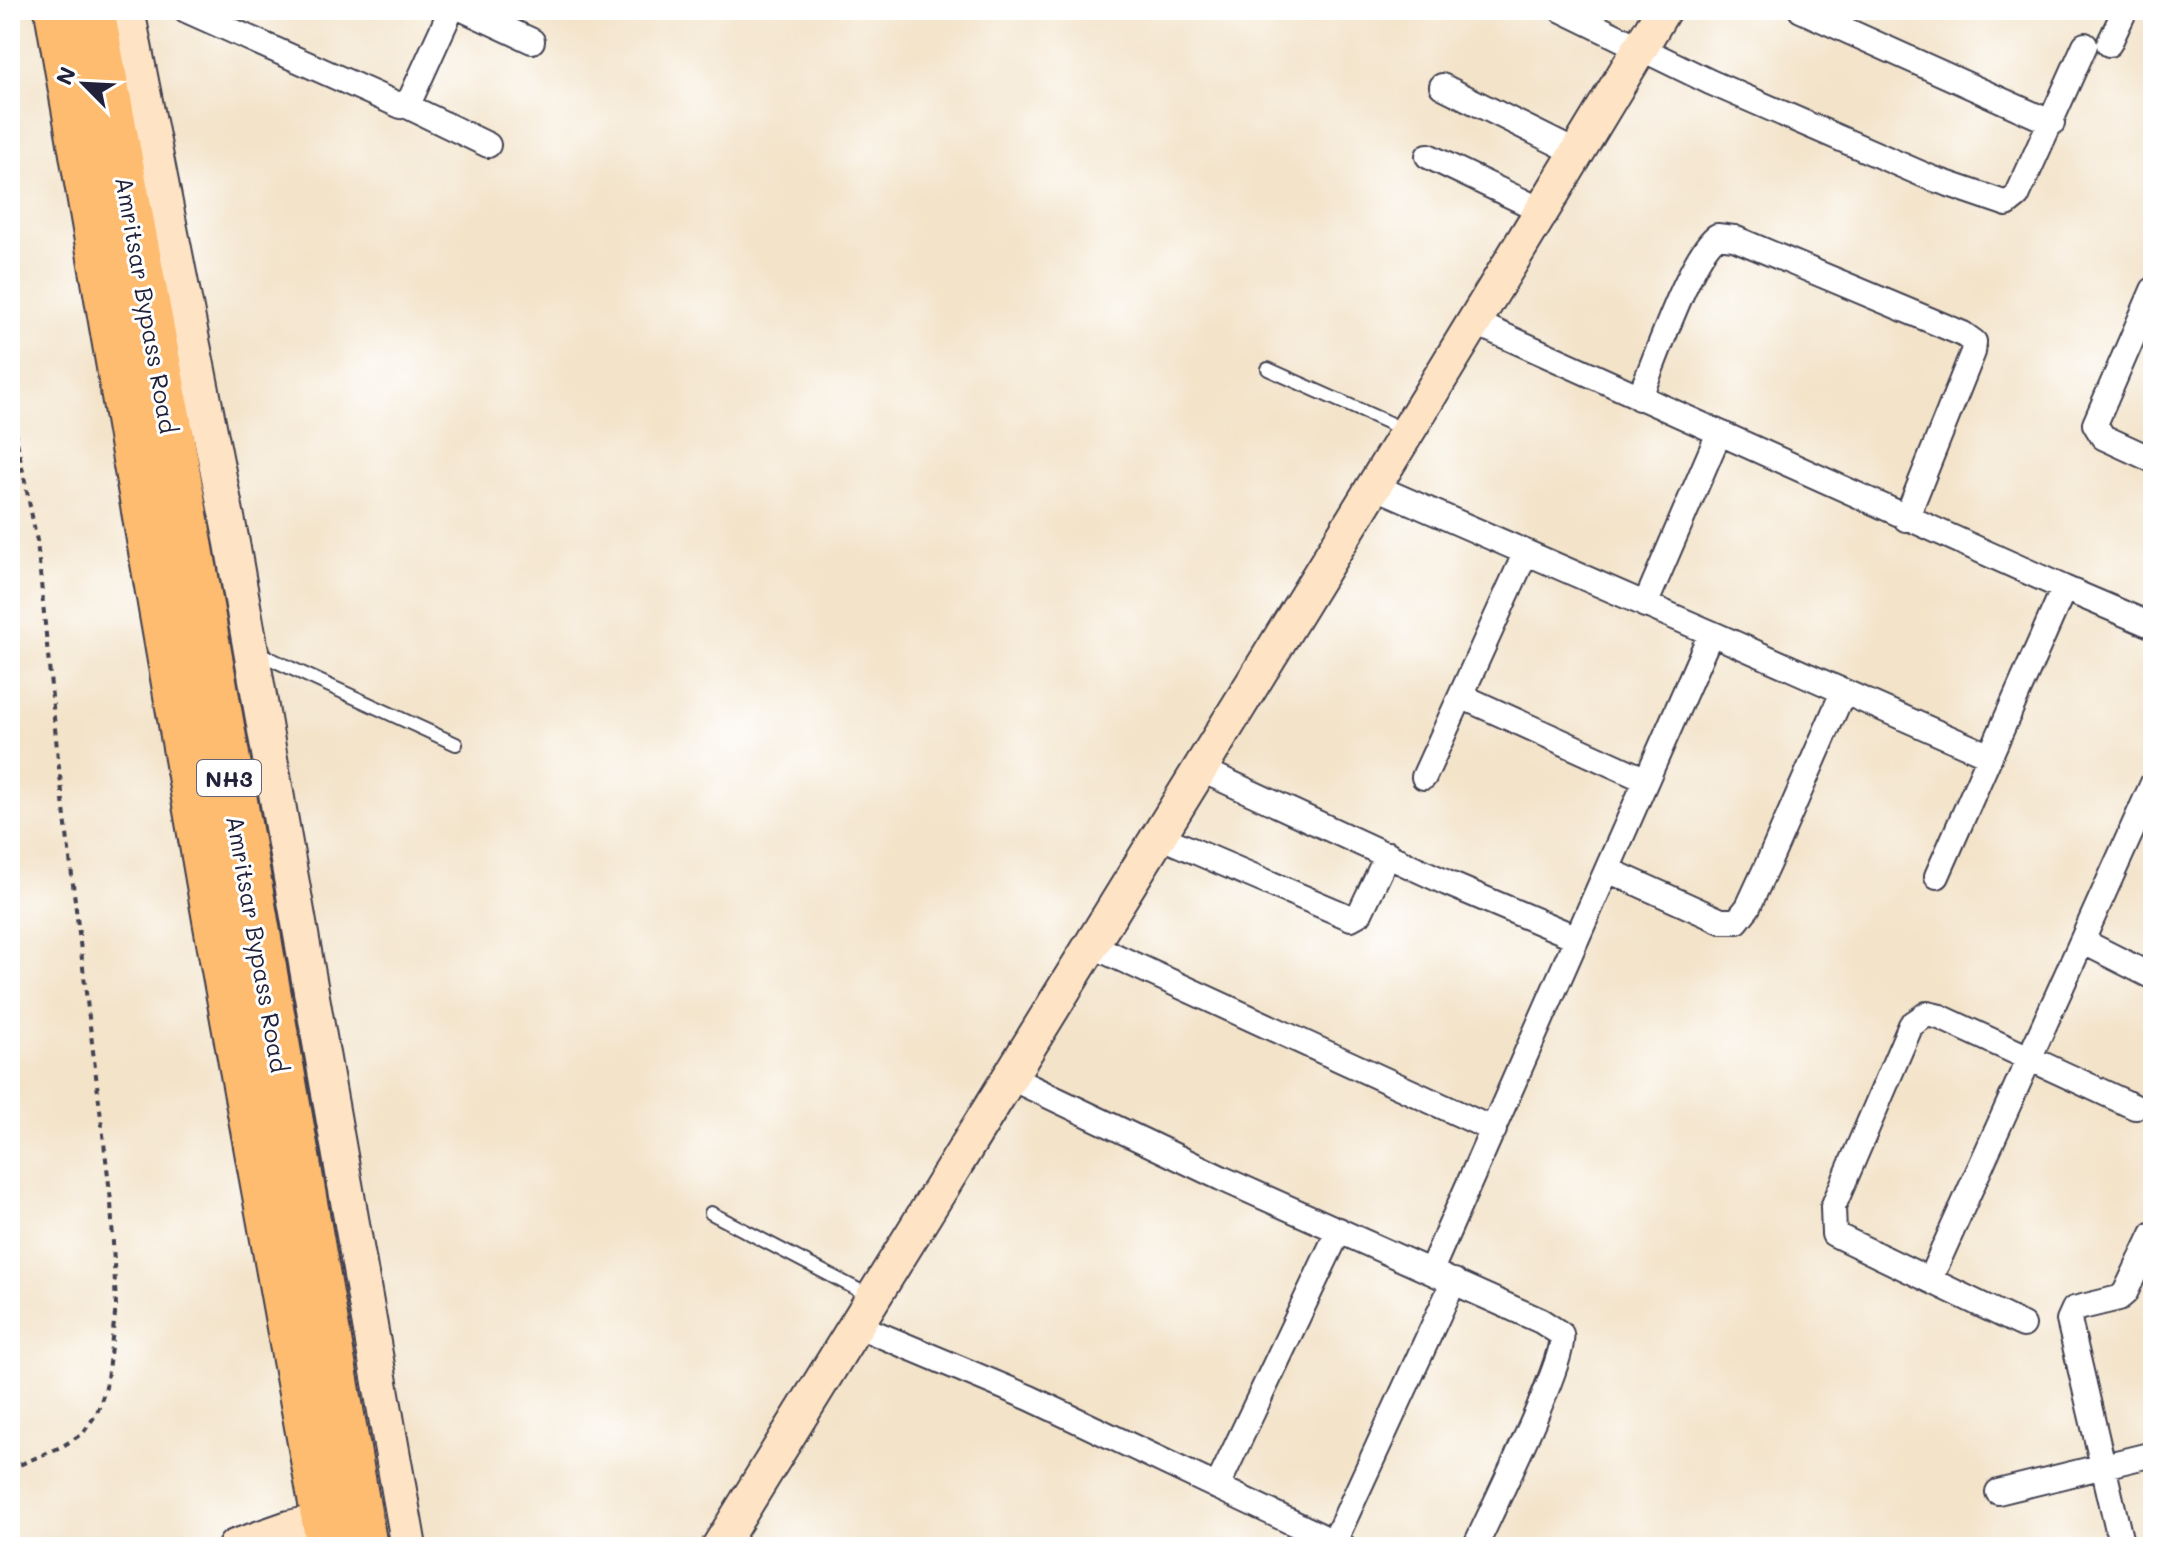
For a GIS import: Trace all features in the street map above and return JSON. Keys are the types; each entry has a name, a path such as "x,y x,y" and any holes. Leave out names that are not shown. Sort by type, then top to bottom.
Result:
{"highway":[{"name":"Amritsar Bypass Road","path":"57,10 344,1532"},
{"name":"Amritsar Bypass Road","path":"92,10 163,388 344,1532"}],"street":[{"path":"127,10 251,650 409,1547"},
{"path":"186,10 405,105 488,145"},
{"path":"405,105 451,10"},
{"path":"465,10 532,41"},
{"path":"1562,10 1710,82 1931,178 2001,203 2013,202 2017,196 2052,123 2097,44 2125,10"},
{"path":"719,1547 1007,1076 1202,770 1410,432 1663,10"},
{"path":"1801,10 2052,123"},
{"path":"1442,86 1577,153"},
{"path":"1428,156 1543,211"},
{"path":"1639,398 1688,282 1710,242 1717,236 1734,238 1963,334 1974,342 1973,352 1906,519"},
{"path":"2153,290 2095,424 2103,437 2153,460"},
{"path":"1476,323 1906,519 2153,626"},
{"path":"1645,605 1719,433"},
{"path":"1376,487 1990,756"},
{"path":"1424,777 1525,554"},
{"path":"1937,876 2064,588"},
{"path":"1431,1270 1711,633"},
{"path":"1608,870 1721,921 1737,921 1748,907 1843,692"},
{"path":"1461,696 1646,780"},
{"path":"1202,770 1577,938"},
{"path":"1930,1279 2153,783"},
{"path":"1159,836 1351,918 1360,913 1388,854"},
{"path":"2082,941 2153,977"},
{"path":"1091,945 1494,1130"},
{"path":"2023,1325 1930,1279 1847,1243 1834,1234 1831,1225 1833,1207 1911,1025 1917,1017 1927,1014 1940,1017 2135,1107"},
{"path":"1007,1076 1541,1321 1563,1339 1549,1382 1475,1547"},
{"path":"1217,1487 1339,1230"},
{"path":"2122,1547 2069,1320 2074,1309 2119,1298 2125,1293 2153,1234"},
{"path":"864,1312 1030,1398 1339,1545 1454,1281"},
{"path":"1998,1492 2153,1454"},
{"path":"235,1547 289,1528 344,1532"}],"lane":[{"path":"1268,369 1410,432"},
{"path":"251,650 456,744"},
{"path":"711,1213 864,1312"}],"path":[{"path":"10,407 37,541 58,759 111,1201 116,1306 106,1387 97,1413 83,1433 63,1446 10,1469"}]}
